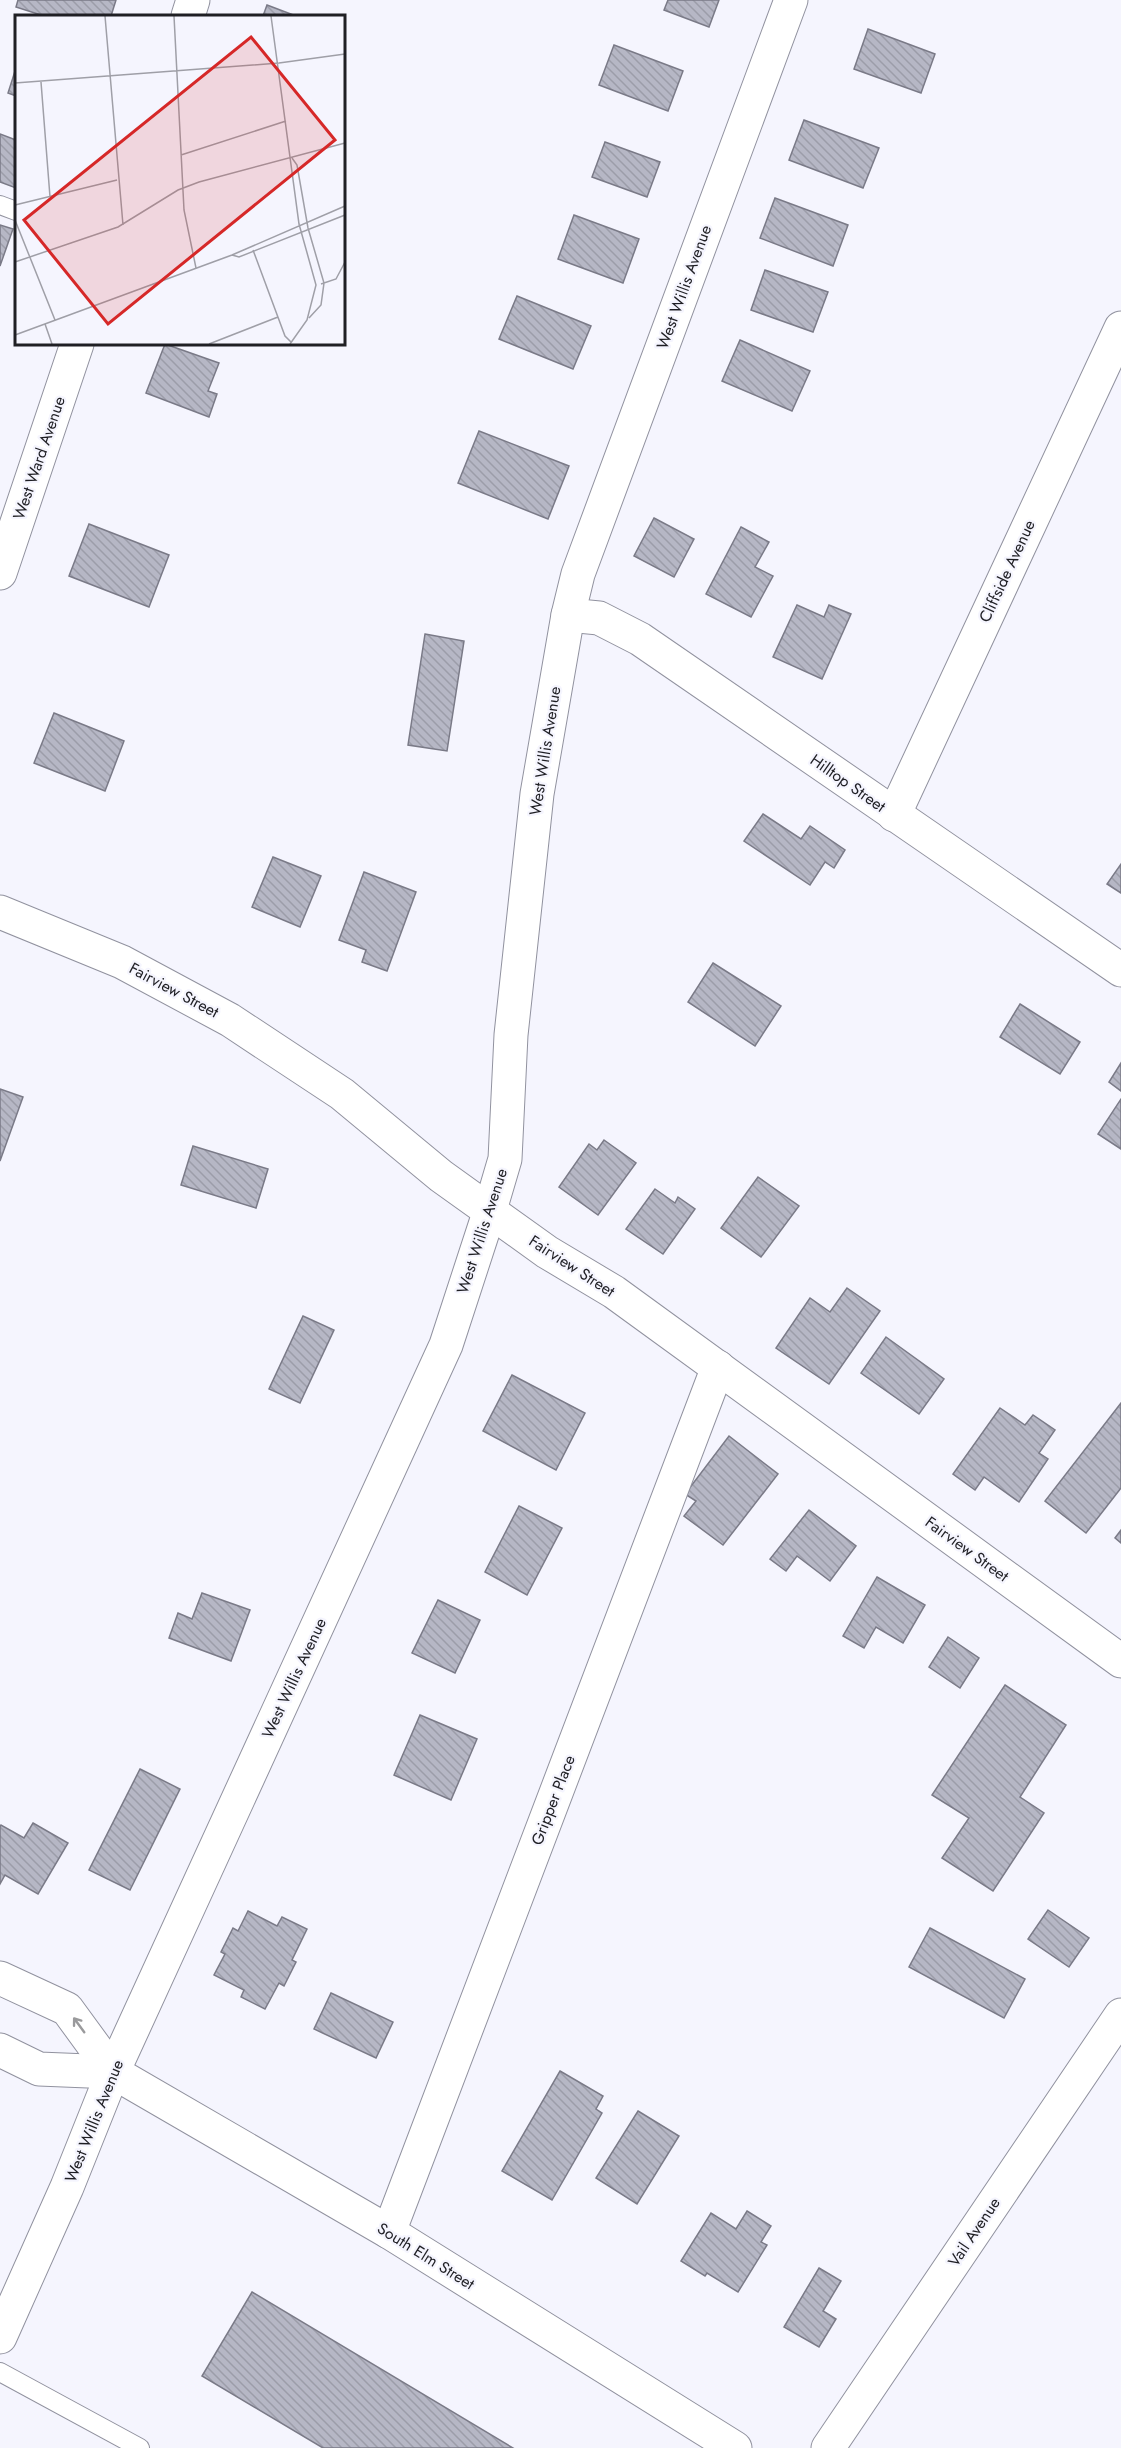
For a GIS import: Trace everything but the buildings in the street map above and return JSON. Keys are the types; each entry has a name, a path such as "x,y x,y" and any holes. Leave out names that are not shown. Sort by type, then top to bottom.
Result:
{"street":[{"path":"188,15 194,0"},
{"name":"West Willis Avenue","path":"0,2337 67,2187 113,2072 446,1345 505,1159 511,1035 537,794 568,615 578,574 791,0"},
{"name":"Cliffside Avenue","path":"894,815 1121,328"},
{"name":"West Ward Avenue","path":"0,573 77,345"},
{"name":"Hilltop Street","path":"568,615 598,618 640,639 1121,970"},
{"name":"Fairview Street","path":"0,912 122,962 230,1020 342,1094 441,1176 547,1252 614,1292 1121,1661"},
{"name":"Gripper Place","path":"388,2232 718,1367"},
{"name":"South Elm Street","path":"0,1978 68,2009 113,2072 388,2232 735,2448"},
{"name":"Vail Avenue","path":"828,2448 1121,2015"},
{"name":"South Elm Street","path":"0,2050 39,2069 113,2072"}],"lane":[{"path":"0,205 15,211"},
{"path":"0,2372 140,2448"}]}
